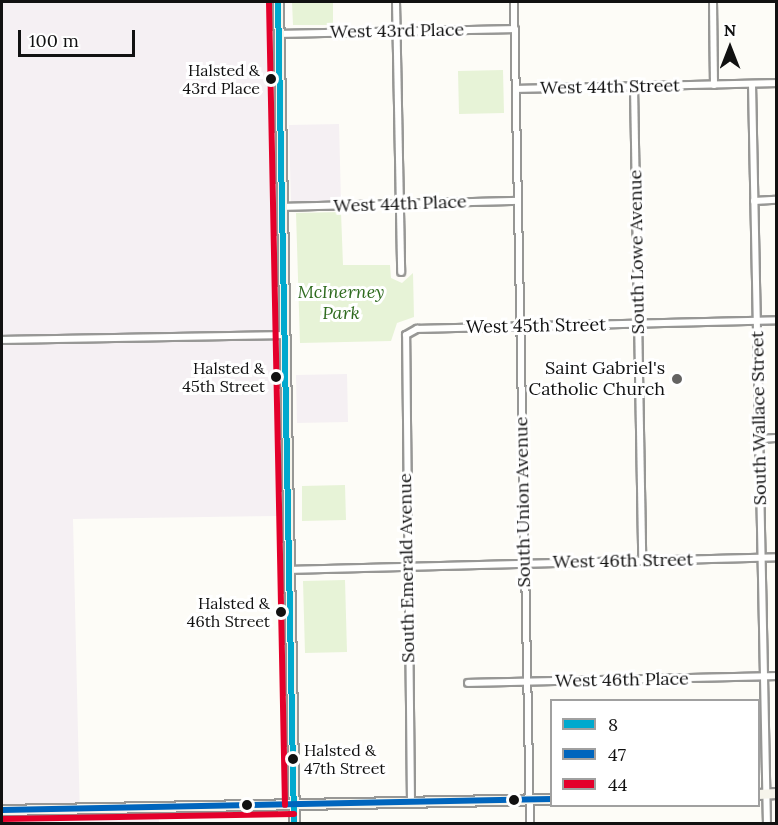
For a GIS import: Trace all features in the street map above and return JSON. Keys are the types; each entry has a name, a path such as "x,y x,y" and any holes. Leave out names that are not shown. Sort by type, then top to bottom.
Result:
{"main road":[{"path":"278,2 294,824"},
{"path":"2,810 550,799"}],"street":[{"path":"396,2 401,272"},
{"name":"South Union Avenue","path":"514,2 530,824"},
{"path":"713,2 714,85"},
{"name":"West 43rd Place","path":"279,34 514,29"},
{"name":"West 44th Street","path":"516,89 777,83"},
{"name":"South Wallace Street","path":"752,84 767,824"},
{"name":"South Lowe Avenue","path":"634,86 642,561"},
{"path":"754,201 777,200"},
{"name":"West 44th Place","path":"282,207 518,201"},
{"name":"West 45th Street","path":"406,335 417,329 777,320"},
{"path":"2,340 285,335"},
{"name":"South Emerald Avenue","path":"406,335 411,802"},
{"path":"759,439 777,438"},
{"name":"West 46th Street","path":"289,570 777,557"},
{"name":"West 46th Place","path":"468,683 777,676"}],"shaded area":[{"path":"2,2 274,2 279,516 73,519 80,819 159,817 159,823 2,824"},
{"path":"339,124 341,202 291,203 289,125"},
{"path":"347,374 348,422 297,423 296,375"}],"green space":[{"path":"292,2 333,2 333,25 293,25"},
{"path":"503,70 504,113 459,114 458,71"},
{"name":"McInerney Park","path":"341,212 343,265 390,265 391,278 402,283 413,273 414,317 397,323 391,341 300,343 296,213"},
{"path":"345,485 346,520 302,521 302,486"},
{"path":"345,580 347,652 305,653 303,581"}],"transit line":[{"name":"44","path":"269,2 285,805"},
{"name":"8","path":"278,2 294,824"},
{"name":"47","path":"2,810 550,799"},
{"name":"44","path":"2,819 294,814"}],"place":[{"name":"Halsted & 43rd Place","path":"271,79"},
{"name":"Halsted & 45th Street","path":"276,377"},
{"name":"Saint Gabriel's Catholic Church","path":"677,379"},
{"name":"Halsted & 46th Street","path":"281,612"},
{"name":"Halsted & 47th Street","path":"293,759"}]}
